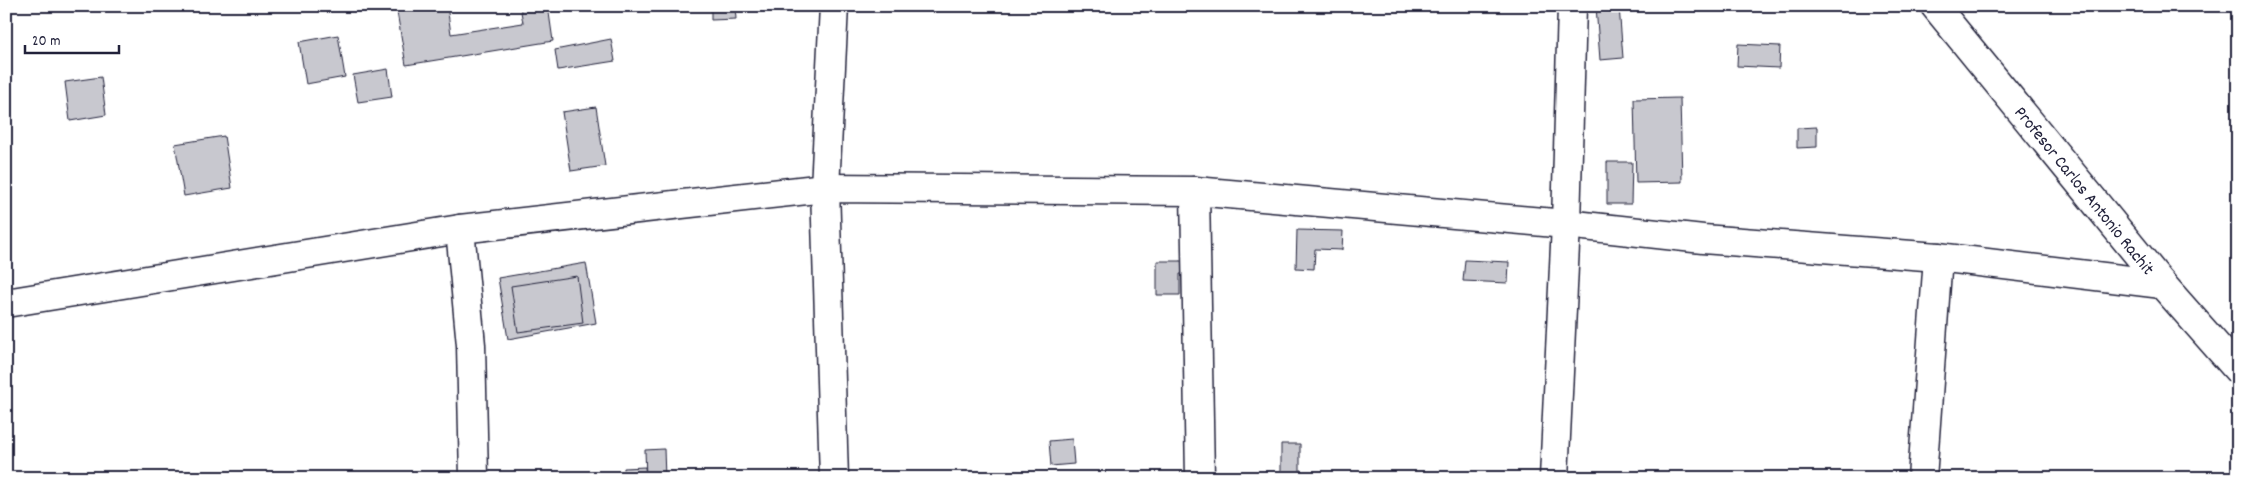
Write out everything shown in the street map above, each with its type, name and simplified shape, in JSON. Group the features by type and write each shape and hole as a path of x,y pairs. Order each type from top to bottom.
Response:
{"street":[{"path":"834,6 825,188 834,478"},
{"path":"1554,478 1566,224 1572,6"},
{"name":"Profesor Carlos Antonio Rachit","path":"1935,6 2162,284 2238,370"},
{"path":"6,303 460,229 825,188 1194,191 1566,224 1703,239 1938,257 2162,284"},
{"path":"1194,191 1200,478"},
{"path":"460,229 471,345 474,478"},
{"path":"1922,478 1938,257"}],"building":[{"path":"396,6 447,6 451,34 523,23 520,6 548,6 553,41 406,65"},
{"path":"711,6 735,6 736,19 711,20"},
{"path":"1596,6 1619,6 1623,58 1600,60"},
{"path":"338,35 345,77 306,84 299,42"},
{"path":"611,39 615,61 558,70 555,50"},
{"path":"1738,44 1780,46 1779,68 1737,66"},
{"path":"388,69 392,97 358,102 353,75"},
{"path":"101,77 106,115 70,121 65,82"},
{"path":"1680,98 1682,182 1636,183 1634,99"},
{"path":"596,107 605,166 571,171 562,112"},
{"path":"1817,127 1817,147 1797,148 1797,128"},
{"path":"224,136 232,188 184,196 175,144"},
{"path":"1607,162 1632,162 1631,204 1607,204"},
{"path":"6,222 11,252 6,253"},
{"path":"1297,230 1343,231 1342,250 1315,249 1314,269 1296,268"},
{"path":"1465,260 1509,262 1508,283 1463,281"},
{"path":"1157,261 1189,261 1189,274 1180,274 1180,295 1157,295"},
{"path":"586,263 596,323 508,339 498,278"},
{"path":"577,276 583,323 518,332 511,286"},
{"path":"1072,439 1074,464 1051,466 1049,441"},
{"path":"1281,444 1300,444 1300,475 1281,476"},
{"path":"664,449 665,478 646,478 645,450"},
{"path":"645,467 646,478 624,478 624,468"}]}
